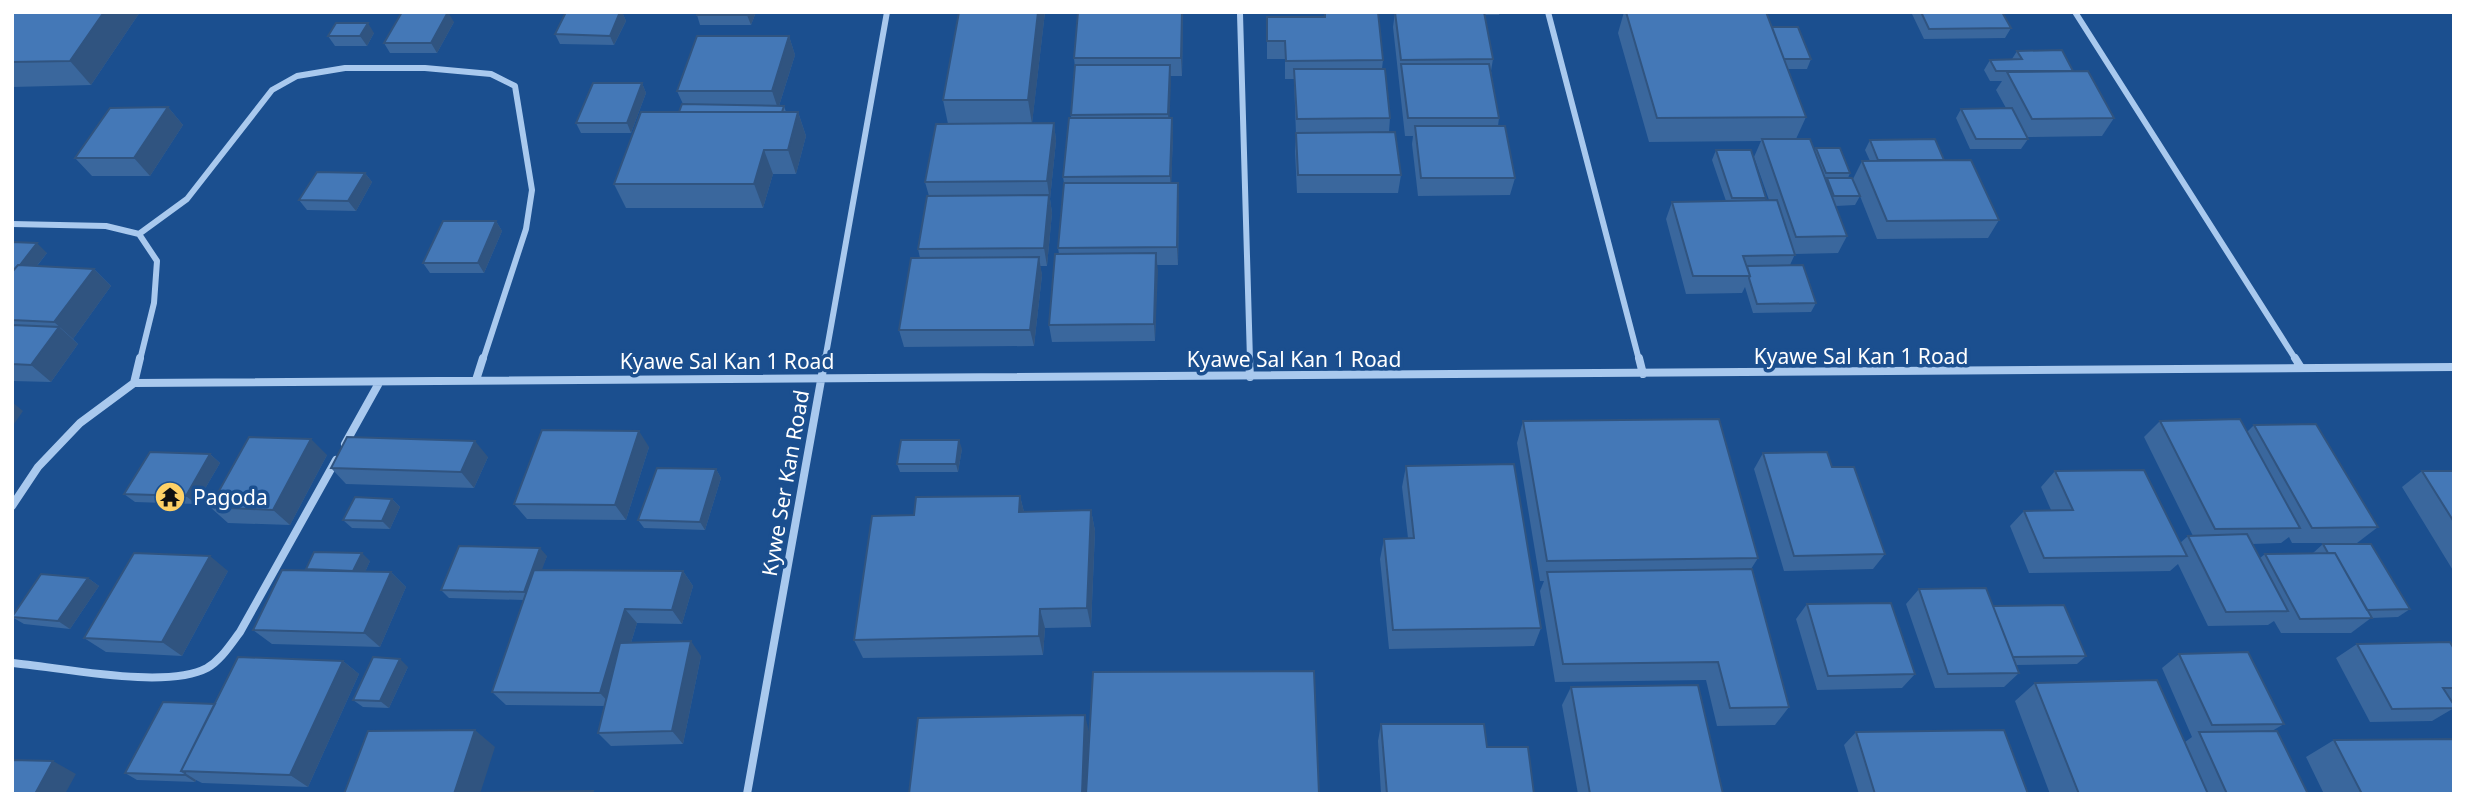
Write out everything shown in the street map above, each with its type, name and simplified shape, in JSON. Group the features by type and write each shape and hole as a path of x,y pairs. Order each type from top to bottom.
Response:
{"street":[{"name":"Kywe Ser Kan Road","path":"747,794 887,12"},
{"path":"1548,12 1643,374"},
{"path":"2075,12 2300,366"},
{"path":"1240,14 1250,377"},
{"path":"139,234 187,200 272,90 288,79 308,72 350,69 494,74 515,86 532,190 526,229 476,380"},
{"path":"12,224 106,226 139,234 158,261 155,303 134,383 80,423 38,467 12,506"},
{"name":"Kyawe Sal Kan 1 Road","path":"134,383 2065,372 2300,366 2454,367"},
{"path":"12,663 173,678 205,670 222,656 240,632 379,383"}],"building":[{"path":"12,12 104,12 70,61 12,62"},
{"path":"402,12 448,12 431,43 384,43"},
{"path":"566,12 620,12 610,36 555,34"},
{"path":"698,12 749,12 747,15 697,15"},
{"path":"959,12 1038,12 1028,100 943,100"},
{"path":"1078,12 1182,12 1181,58 1074,58"},
{"path":"1325,12 1378,12 1383,60 1286,61 1285,41 1267,41 1267,17 1325,17"},
{"path":"1395,12 1484,12 1493,59 1401,60"},
{"path":"1626,12 1766,12 1806,117 1657,118"},
{"path":"1921,12 2002,12 2011,28 1929,29"},
{"path":"336,23 368,23 360,36 328,36"},
{"path":"1772,27 1798,27 1811,59 1784,59"},
{"path":"697,36 789,36 772,91 677,91"},
{"path":"2062,50 2073,71 1996,71 1990,60 2022,59 2017,51"},
{"path":"1401,64 1489,64 1499,118 1408,118"},
{"path":"1075,65 1170,65 1168,114 1071,115"},
{"path":"1294,69 1385,69 1390,118 1297,119"},
{"path":"2088,71 2114,118 2032,119 2007,72"},
{"path":"593,83 642,83 627,123 576,123"},
{"path":"682,104 784,106 782,112 679,112"},
{"path":"168,107 134,158 75,158 110,108"},
{"path":"2012,108 2028,139 1976,139 1961,109"},
{"path":"641,112 798,112 788,150 764,150 754,184 614,184"},
{"path":"1069,118 1172,118 1170,176 1063,177"},
{"path":"1054,123 1047,181 925,182 936,124"},
{"path":"1415,126 1505,126 1515,178 1421,178"},
{"path":"1395,132 1401,175 1298,175 1296,133"},
{"path":"1762,139 1810,139 1847,236 1796,237"},
{"path":"1935,139 1944,160 1878,160 1870,140"},
{"path":"1816,148 1840,148 1850,173 1826,173"},
{"path":"1716,150 1751,150 1766,198 1732,198"},
{"path":"1971,160 1999,220 1887,221 1862,161"},
{"path":"317,172 365,173 348,201 299,200"},
{"path":"1827,178 1852,178 1860,196 1834,196"},
{"path":"1064,183 1178,183 1177,247 1058,248"},
{"path":"1049,195 1044,248 918,249 927,196"},
{"path":"1777,200 1795,255 1743,256 1750,276 1693,276 1672,202"},
{"path":"443,221 496,221 478,263 423,263"},
{"path":"12,242 37,243 12,272"},
{"path":"1156,253 1154,324 1049,325 1055,254"},
{"path":"1039,257 1030,330 899,330 911,258"},
{"path":"18,265 94,269 54,322 12,320 12,272"},
{"path":"1803,265 1816,303 1757,304 1747,266"},
{"path":"12,325 59,327 31,365 12,364"},
{"path":"1719,419 1758,558 1547,561 1523,421"},
{"path":"2240,419 2300,528 2215,529 2160,421"},
{"path":"2316,424 2378,527 2312,528 2254,425"},
{"path":"542,430 639,431 615,505 514,504"},
{"path":"249,437 311,439 273,510 210,507"},
{"path":"347,437 475,441 461,472 331,468"},
{"path":"901,440 959,440 956,464 897,464"},
{"path":"150,452 210,454 186,496 124,494"},
{"path":"1827,452 1832,467 1854,467 1885,554 1794,556 1763,453"},
{"path":"1514,464 1541,628 1393,630 1384,539 1414,538 1406,466"},
{"path":"657,468 716,469 700,522 638,520"},
{"path":"2144,470 2187,556 2044,558 2024,511 2073,510 2055,471"},
{"path":"2422,471 2454,471 2454,522"},
{"path":"1020,496 1019,512 1091,510 1087,608 1040,609 1039,636 854,640 872,516 914,515 916,497"},
{"path":"355,497 392,499 382,521 343,520"},
{"path":"2247,534 2288,611 2226,612 2188,536"},
{"path":"2323,544 2371,544 2410,609 2367,610 2335,553 2328,553"},
{"path":"459,546 540,548 524,592 441,590"},
{"path":"314,552 362,553 353,571 306,569"},
{"path":"134,553 210,556 162,642 84,638"},
{"path":"2335,553 2372,618 2300,619 2265,554"},
{"path":"1752,569 1789,707 1730,708 1718,662 1563,664 1547,572"},
{"path":"282,570 391,572 364,633 253,630"},
{"path":"534,570 683,571 672,610 625,609 600,693 492,692"},
{"path":"41,574 88,578 58,621 12,617"},
{"path":"1986,588 2019,673 1948,674 1919,589"},
{"path":"1891,603 1915,674 1828,676 1807,604"},
{"path":"2064,605 2086,656 2013,657 1993,606"},
{"path":"691,641 672,731 598,733 620,643"},
{"path":"2450,642 2454,649 2454,688 2443,688 2454,708 2392,709 2357,644"},
{"path":"2248,652 2284,724 2212,725 2179,654"},
{"path":"238,657 343,661 290,775 181,771"},
{"path":"373,657 400,659 380,701 353,700"},
{"path":"1314,671 1319,794 1086,794 1093,672"},
{"path":"2157,680 2208,794 2079,794 2035,683"},
{"path":"1698,685 1723,794 1590,794 1571,687"},
{"path":"163,702 215,704 181,771 184,775 125,773"},
{"path":"1085,715 1082,794 909,794 918,718"},
{"path":"1381,724 1484,724 1487,747 1528,747 1534,794 1387,794"},
{"path":"475,730 454,794 344,794 368,731"},
{"path":"2004,730 2028,794 1875,794 1856,732"},
{"path":"2277,731 2308,794 2227,794 2199,732"},
{"path":"2454,739 2454,794 2362,794 2334,740"},
{"path":"12,760 53,761 35,794 12,794"},
{"path":"593,791 592,794 466,794 466,793"}],"place":[{"name":"Pagoda","path":"170,497"}]}
